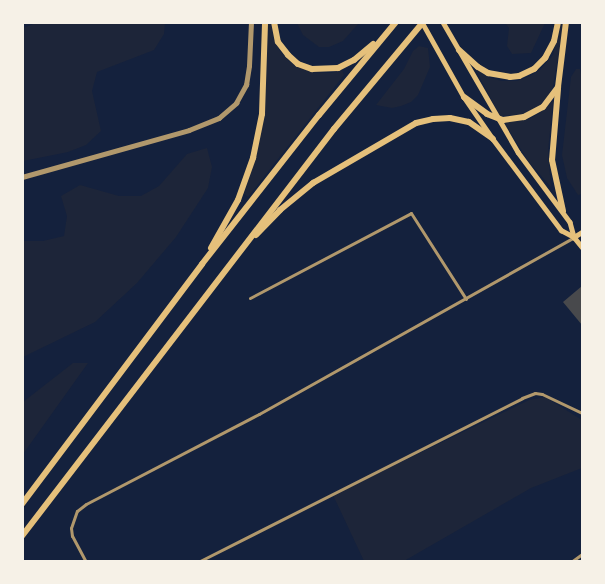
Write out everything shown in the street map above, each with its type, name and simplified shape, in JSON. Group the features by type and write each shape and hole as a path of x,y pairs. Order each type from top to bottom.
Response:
{"highway":[{"path":"202,264 238,200 253,158 262,114 265,22"},
{"path":"274,22 278,42 288,56 305,67 321,70 345,65 387,32"},
{"path":"22,504 202,264 396,22"},
{"path":"22,536 334,129 422,22"},
{"path":"458,50 488,73 510,77 518,76 534,68 545,58 554,41 558,22"},
{"path":"562,212 552,160 566,22"},
{"path":"464,96 498,119 513,119 534,113 547,102 558,87"},
{"path":"224,272 280,210 313,183 407,127 433,119 450,118 469,122 493,139"}],"main road":[{"path":"422,22 464,96 493,139 561,230 574,237 582,247"},
{"path":"443,22 518,152 570,222 574,237"},
{"path":"574,237 582,232"}],"street":[{"path":"22,177 206,124 228,111 236,103 246,85 251,22"},
{"path":"250,298 411,213 466,299"},
{"path":"86,562 72,536 72,521 77,511 86,504 259,414 574,237"},
{"path":"198,562 522,398 535,393 542,394 582,412"},
{"path":"571,562 582,554"}],"shaded area":[{"path":"36,23 165,23 164,34 154,50 97,72 92,91 101,131 86,145 68,152 23,161 23,28"},
{"path":"268,23 271,23 274,40 280,51 290,62 310,72 331,73 342,70 344,75 248,197 244,194 257,154 265,110"},
{"path":"297,23 359,23 343,41 329,47 319,47 303,35"},
{"path":"505,23 545,23 531,53 512,54 507,46 509,28"},
{"path":"560,23 564,23 552,92 536,109 526,114 500,116 474,67 488,77 502,81 517,81 530,76 540,70 553,55"},
{"path":"419,46 428,48 430,67 418,95 411,102 401,106 392,108 376,105 404,69 413,51"},
{"path":"576,69 580,69 582,79 582,194 578,195 567,178 562,155 571,77"},
{"path":"553,101 548,151 551,187 528,161 504,122 529,119 540,113"},
{"path":"207,148 212,167 208,188 176,237 137,283 95,322 23,357 23,241 43,241 64,236 67,216 61,196 80,185 119,196 141,196 159,186 187,154"},
{"path":"73,363 88,363 23,454 23,402"},
{"path":"545,397 582,420 582,468 531,488 404,561 364,561 333,495 529,400"}],"building":[{"path":"582,286 582,325 563,302"}]}
